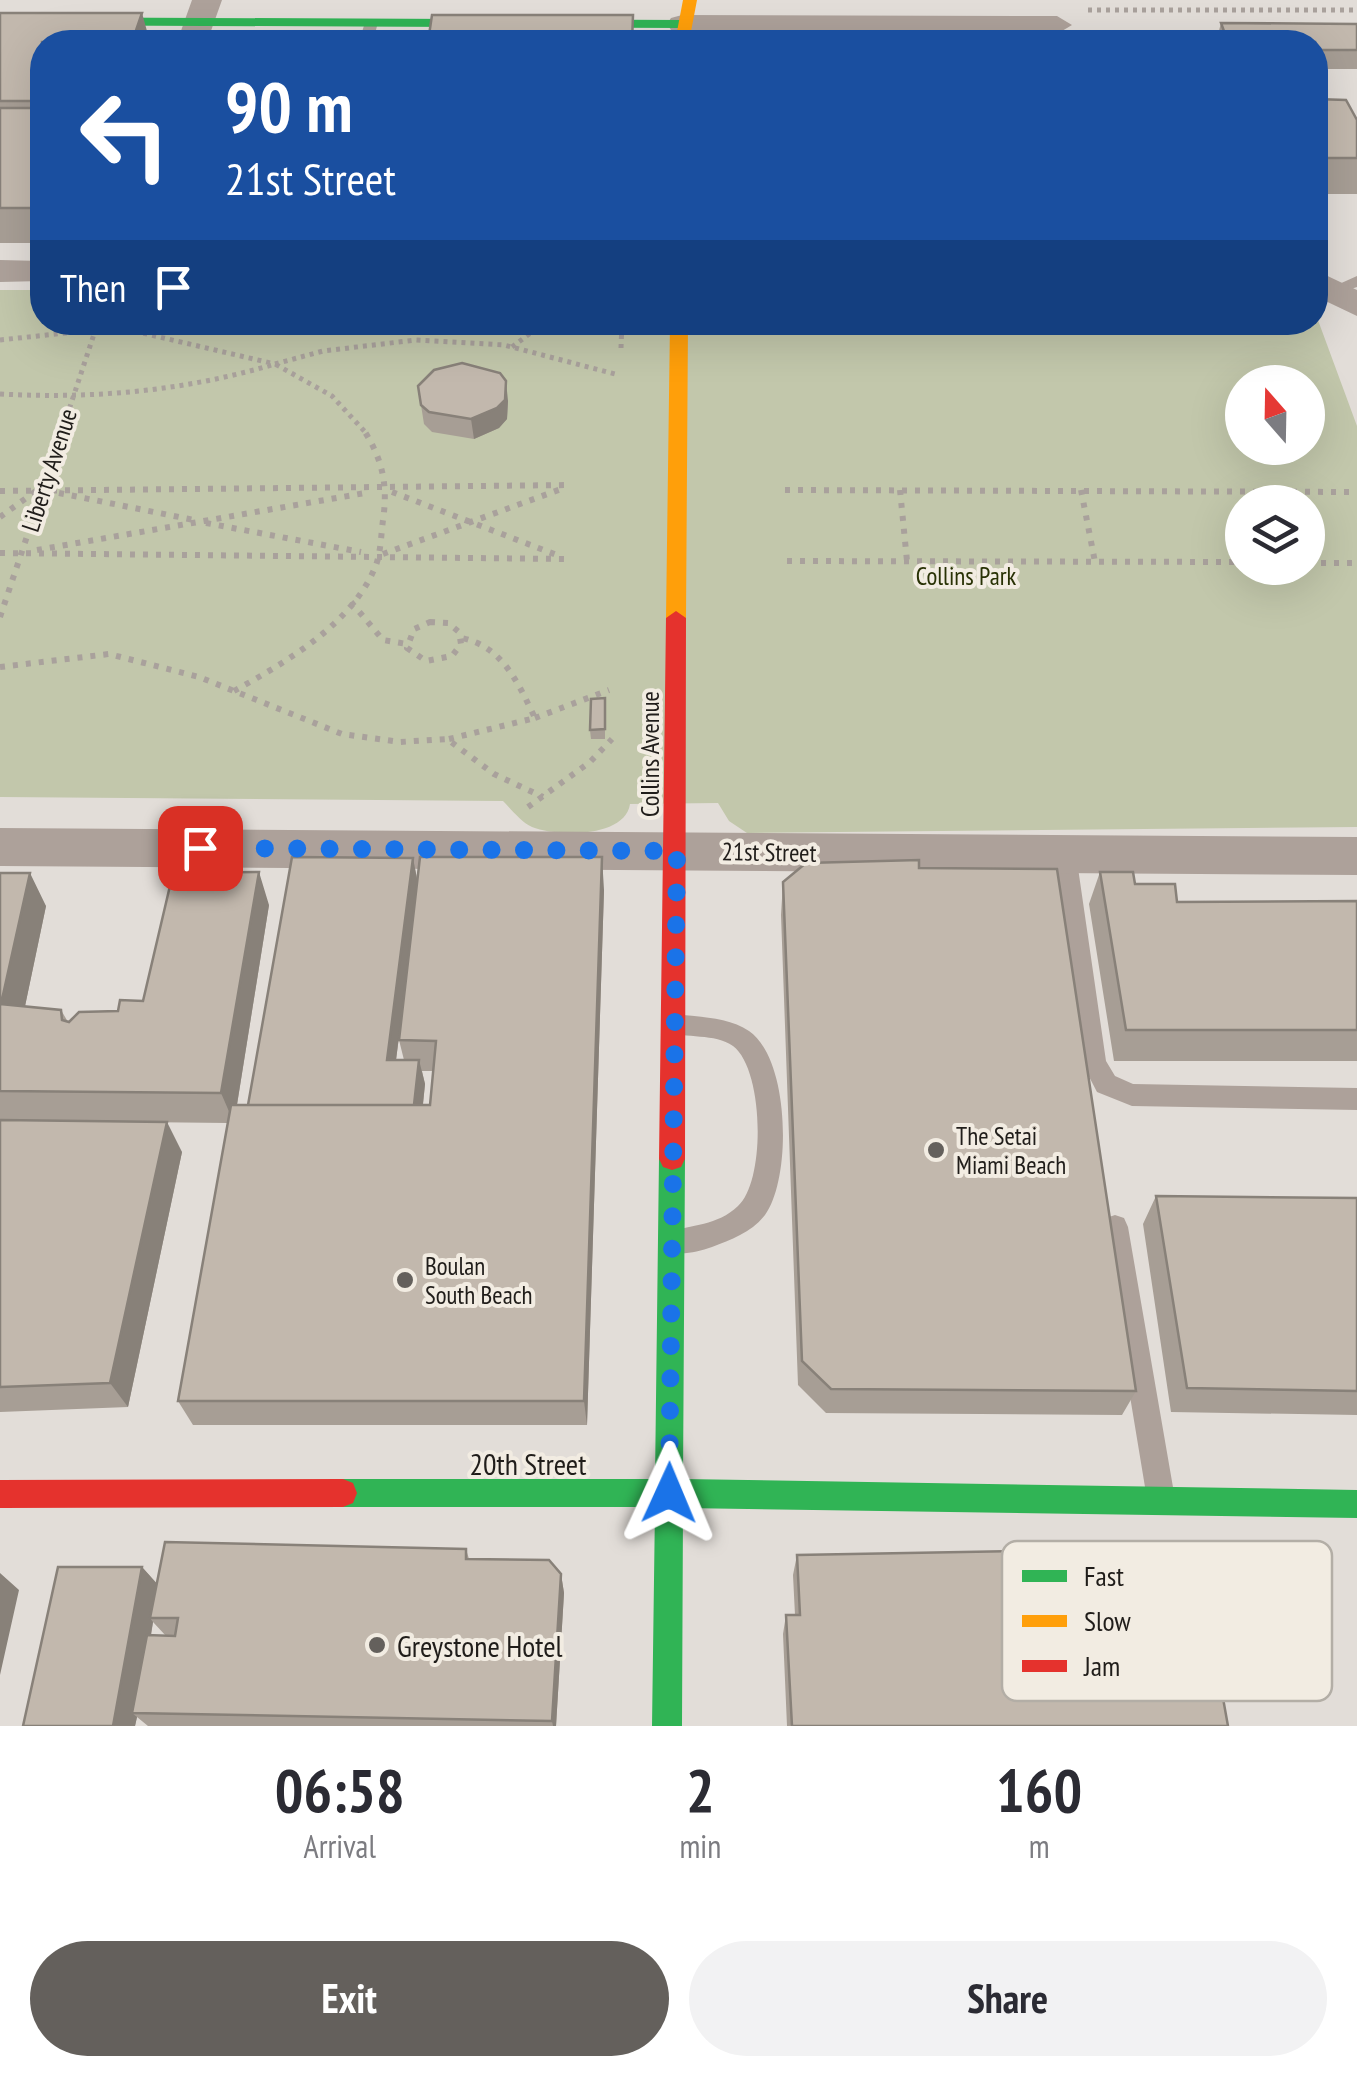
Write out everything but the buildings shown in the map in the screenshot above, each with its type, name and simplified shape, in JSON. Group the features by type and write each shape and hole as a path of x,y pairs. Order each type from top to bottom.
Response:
{"main road":[{"path":"407,30 681,16"},
{"path":"13,27 200,21 337,30"},
{"name":"Collins Avenue","path":"667,1726 679,335"},
{"name":"20th Street","path":"0,1494 669,1493 1357,1504"}],"street":[{"path":"681,16 1056,25"},
{"path":"0,271 30,271"},
{"name":"21st Street","path":"0,847 1357,856"}],"lane":[{"path":"1065,854 1094,1063 1106,1084 1132,1095 1357,1098"},
{"path":"672,1243 720,1233 746,1215 762,1196 768,1163 768,1105 756,1054 744,1040 718,1029 674,1024"},
{"path":"1116,1227 1161,1501"}],"path":[{"path":"0,340 59,335"},
{"name":"Liberty Avenue","path":"0,617 93,335"},
{"path":"129,335 187,340 275,364 346,405 377,452 386,490 374,571 338,619 278,667 234,691"},
{"path":"511,347 527,335"},
{"path":"620,348 621,335"},
{"path":"0,394 72,399 144,396 230,378 322,351 416,340 511,347 615,374"},
{"path":"0,491 40,490 386,490 570,486 378,555 40,490 0,517"},
{"path":"0,553 566,559 386,490 22,553"},
{"path":"785,490 1225,491"},
{"path":"900,490 907,560"},
{"path":"1081,490 1095,562"},
{"path":"1325,492 1357,492"},
{"path":"787,561 1225,562"},
{"path":"1325,563 1357,563"},
{"path":"352,602 383,640 407,644 418,658 435,661 452,656 462,638"},
{"path":"407,644 414,629 430,622 448,623 462,638 473,639 506,660 535,718"},
{"path":"0,667 109,654 234,691 342,734 400,742 448,739 535,718 609,690"},
{"path":"448,739 494,774 543,797"},
{"path":"527,808 590,762 612,739"}],"green space":[{"name":"Collins Park","path":"0,290 30,290 30,335 1323,335 1357,426 1357,827 747,833 729,821 718,803 630,804 616,823 588,832 543,830 520,819 503,801 0,797"}],"traffic: fast":[{"path":"0,21 682,24"},
{"path":"667,1726 672,1159"},
{"path":"343,1493 669,1493 1357,1504"}],"traffic: slow":[{"path":"684,30 690,0"},
{"path":"676,618 679,335"}],"traffic: jam":[{"path":"672,1159 676,618"},
{"path":"0,1494 343,1493"}],"place":[{"name":"The Setai Miami Beach","path":"936,1150"},
{"name":"Boulan South Beach","path":"405,1280"},
{"name":"Greystone Hotel","path":"377,1645"}],"route":[{"path":"200,848 677,851 669,1493"}]}
